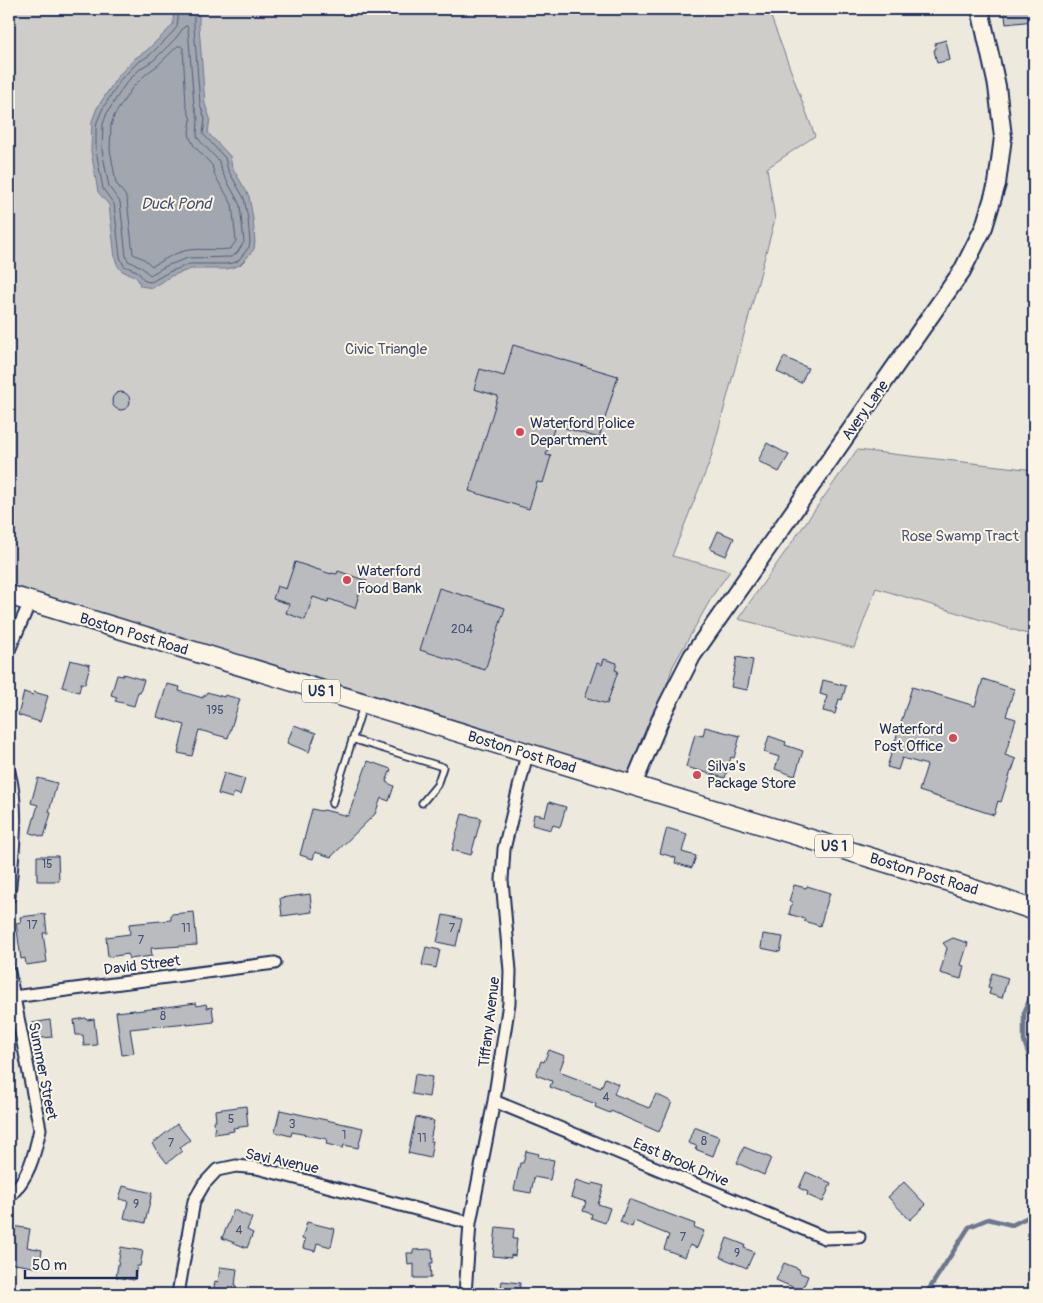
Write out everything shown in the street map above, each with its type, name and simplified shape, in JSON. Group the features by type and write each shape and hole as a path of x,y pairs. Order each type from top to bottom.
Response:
{"main road":[{"name":"Boston Post Road","path":"9,595 957,884 1034,910"}],"street":[{"name":"Avery Lane","path":"633,785 663,713 692,656 962,271 984,227 997,184 1003,137 997,86 980,9"},
{"path":"9,650 30,602"},
{"name":"Tiffany Avenue","path":"465,1294 470,1223 494,1100 509,1003 510,971 502,880 504,848 527,754"},
{"path":"9,772 13,789 15,829 9,897"},
{"name":"David Street","path":"13,997 275,963"},
{"name":"Summer Street","path":"9,972 40,1129 29,1169 9,1197"},
{"name":"East Brook Drive","path":"494,1100 824,1238 859,1236"},
{"name":"Savi Avenue","path":"178,1294 194,1201 204,1184 217,1170 236,1166 257,1168 470,1223"}],"lane":[{"path":"332,804 364,704"},
{"path":"352,739 443,767 438,784 422,803"}],"green space":[{"name":"Civic Triangle","path":"21,9 768,9 815,136 767,168 775,219 710,461 672,556 730,571 713,595 673,666 633,785 9,585 9,14"},
{"name":"Rose Swamp Tract","path":"857,450 1034,470 1034,636 876,588 854,648 738,619"}],"water":[{"name":"Duck Pond","path":"174,9 199,9 205,104 210,118 208,133 230,156 232,167 249,196 255,242 254,249 240,265 227,269 191,269 171,276 153,288 140,286 137,279 133,275 121,270 116,261 109,205 98,192 91,151 92,121 97,108 118,76 173,24"}],"building":[{"path":"1004,9 1034,9 1034,21 1006,24"},
{"path":"946,40 950,60 937,63 934,50 936,49 935,43"},
{"name":"Waterford Police Department","path":"513,345 618,376 599,438 555,425 546,455 551,456 543,483 537,482 529,509 469,491 498,396 474,389 480,369 504,376"},
{"path":"784,357 808,368 801,383 777,372"},
{"path":"121,392 127,395 130,401 127,407 121,410 115,407 112,401 115,395"},
{"path":"767,443 789,455 779,472 758,461"},
{"path":"718,531 734,538 726,556 710,549"},
{"path":"295,562 331,574 337,574 338,571 367,581 363,592 360,591 355,608 329,599 328,602 313,597 305,620 286,613 289,604 273,599 277,586 286,589"},
{"path":"439,588 505,608 485,670 420,650"},
{"path":"737,657 753,660 747,690 731,687"},
{"path":"604,659 617,663 615,670 618,671 607,704 585,697 597,663 602,665"},
{"path":"70,660 90,665 85,684 81,683 79,692 62,687"},
{"path":"123,674 144,680 134,706 115,701 117,697 111,695 117,675 123,676"},
{"name":"Waterford Post Office","path":"983,679 1014,689 1006,716 1016,719 1005,755 1016,759 1001,802 998,801 994,815 919,791 927,765 902,758 898,770 887,767 912,687 975,706"},
{"path":"823,680 846,686 842,700 839,699 835,714 823,711 827,696 820,694"},
{"path":"167,684 180,687 179,691 203,698 207,692 240,699 228,738 199,730 192,756 178,753 185,725 157,717"},
{"path":"24,692 33,695 34,692 48,696 40,722 18,715"},
{"path":"294,725 316,733 309,752 287,743"},
{"path":"705,727 740,736 734,758 731,757 725,778 686,767 695,734 703,736"},
{"path":"769,736 786,742 785,745 803,751 795,776 775,769 779,757 764,752"},
{"path":"368,761 391,769 386,782 394,786 389,801 381,798 375,814 331,857 315,852 313,859 300,855 312,809 348,816"},
{"path":"224,773 245,779 240,795 234,793 232,798 218,794"},
{"path":"38,778 57,783 44,837 30,833 38,805 31,803"},
{"path":"549,802 566,807 560,827 553,825 551,830 532,825 534,814 545,816"},
{"path":"462,814 481,818 471,855 452,850"},
{"path":"667,828 687,834 682,852 696,856 692,868 675,863 676,858 660,853"},
{"path":"37,856 58,856 59,881 37,881"},
{"path":"794,885 806,888 807,886 830,893 820,926 789,914 792,902 789,901"},
{"path":"310,894 312,912 282,916 280,898"},
{"path":"194,912 197,945 151,948 152,956 129,959 128,954 108,957 106,937 130,934 129,924 171,920 171,914"},
{"path":"45,914 47,933 43,933 47,962 26,965 25,958 21,959 16,923 21,922 20,917"},
{"path":"443,915 462,919 456,946 437,942"},
{"path":"763,934 783,937 780,952 761,948"},
{"path":"953,938 968,943 961,965 964,966 961,979 940,973 947,948 943,943"},
{"path":"426,947 440,950 436,968 422,965"},
{"path":"992,973 1008,978 1002,998 989,994 991,988 988,987"},
{"path":"196,1003 197,1006 206,1004 207,1008 212,1007 214,1022 130,1029 134,1053 122,1055 116,1012"},
{"path":"86,1018 87,1020 94,1019 97,1045 84,1046 83,1035 76,1035 74,1020"},
{"path":"50,1020 52,1037 34,1039 32,1023"},
{"path":"549,1050 565,1056 559,1072 601,1088 605,1078 618,1084 614,1094 649,1108 656,1094 672,1102 659,1132 611,1111 610,1113 595,1107 596,1104 550,1087 552,1081 536,1075 541,1061 544,1062"},
{"path":"415,1074 432,1077 429,1097 412,1094"},
{"path":"246,1106 248,1126 233,1128 234,1131 215,1134 215,1110"},
{"path":"280,1110 363,1128 358,1148 344,1145 343,1148 326,1144 327,1139 292,1132 291,1136 275,1132"},
{"path":"416,1117 434,1121 430,1141 433,1141 430,1158 408,1153"},
{"path":"177,1124 190,1140 179,1148 182,1151 167,1163 152,1144"},
{"path":"694,1127 720,1137 713,1156 695,1149 697,1146 688,1143"},
{"path":"744,1147 771,1158 764,1175 737,1163"},
{"path":"526,1151 539,1154 538,1157 554,1160 550,1180 534,1177 531,1193 514,1190 520,1163 523,1163"},
{"path":"806,1172 831,1183 823,1202 807,1195 808,1192 799,1188"},
{"path":"576,1180 592,1185 593,1183 604,1186 598,1204 610,1208 605,1223 591,1218 592,1214 583,1211 586,1202 571,1197"},
{"path":"904,1182 926,1205 910,1220 888,1197"},
{"path":"123,1186 152,1193 145,1223 124,1218 128,1201 119,1199"},
{"path":"629,1199 695,1224 694,1227 704,1231 697,1248 690,1245 685,1257 664,1249 669,1235 634,1221 632,1227 620,1222"},
{"path":"234,1210 252,1218 247,1230 253,1233 247,1248 222,1238"},
{"path":"307,1222 335,1229 331,1247 317,1243 315,1251 303,1248 305,1240 302,1239"},
{"path":"13,1226 30,1229 27,1247 42,1250 39,1268 9,1263"},
{"path":"496,1227 514,1229 513,1239 517,1239 515,1256 511,1255 511,1258 493,1256"},
{"path":"727,1238 745,1245 744,1248 754,1252 747,1268 720,1257"},
{"path":"121,1247 143,1251 140,1266 137,1266 134,1280 116,1277"},
{"path":"432,1249 433,1263 430,1263 431,1278 414,1278 414,1264 408,1265 407,1253 413,1253 413,1250"},
{"path":"784,1263 799,1269 800,1273 808,1276 802,1291 776,1280"},
{"path":"220,1267 237,1269 234,1294 213,1294 215,1281 218,1282"},
{"path":"502,1281 520,1283 519,1294 500,1294"}],"waterway":[{"path":"1034,988 1024,1013 1024,1041 1034,1070"},
{"path":"926,1294 969,1227 988,1219 1012,1225 1034,1214"}],"place":[{"name":"Waterford Police Department","path":"520,432"},
{"name":"Waterford Food Bank","path":"347,580"},
{"name":"Waterford Post Office","path":"953,738"},
{"name":"Silva's Package Store","path":"697,775"}]}
